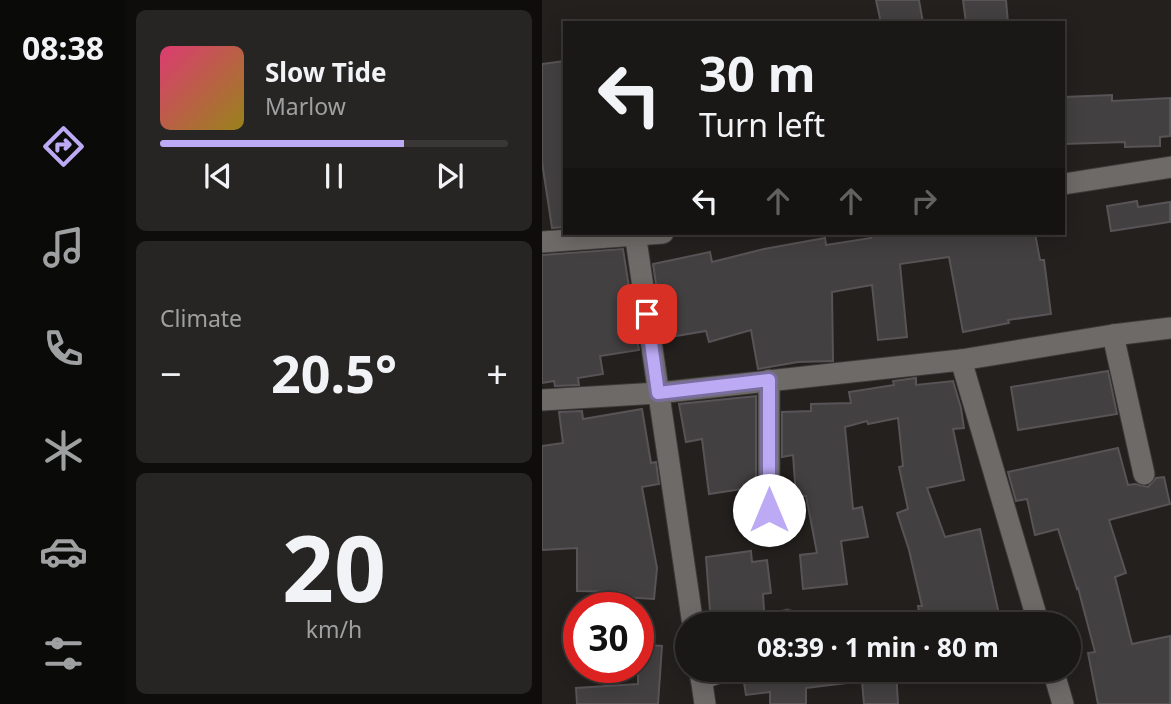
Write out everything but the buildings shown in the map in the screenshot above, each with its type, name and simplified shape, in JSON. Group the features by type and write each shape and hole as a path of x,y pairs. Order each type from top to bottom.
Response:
{"street":[{"path":"1065,184 1170,167"},
{"path":"542,242 623,235"},
{"path":"635,235 691,612"},
{"path":"542,400 658,393 961,360 1170,328"},
{"path":"1113,335 1144,474"},
{"path":"961,360 1036,612"},
{"path":"769,380 769,536"},
{"path":"701,682 705,704"},
{"path":"1057,682 1063,704"}],"route":[{"path":"647,314 658,393 769,380 769,510"}]}
